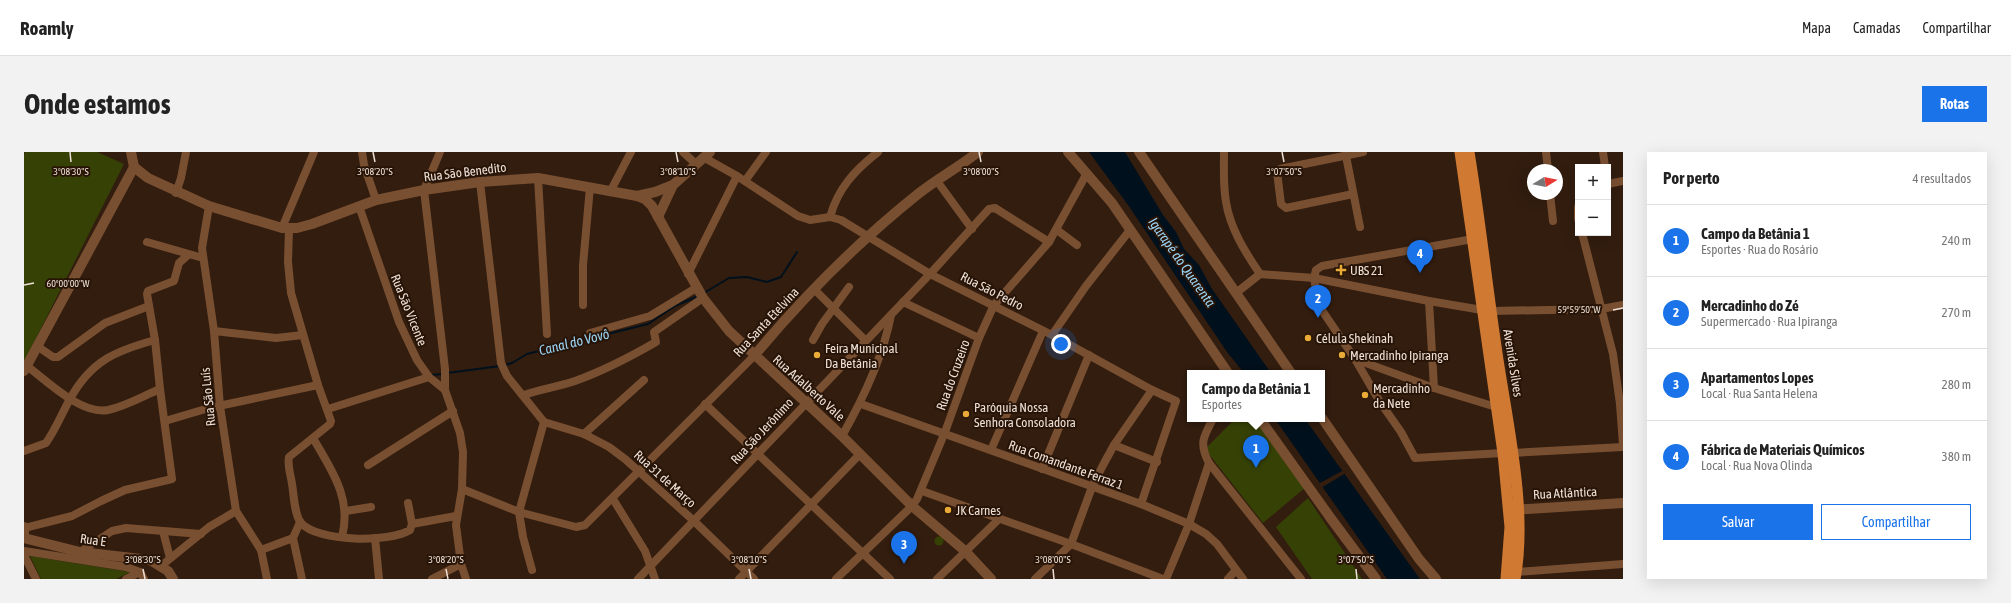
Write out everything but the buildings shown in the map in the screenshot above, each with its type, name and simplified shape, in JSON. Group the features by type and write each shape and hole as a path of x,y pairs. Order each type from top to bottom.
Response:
{"main road":[{"name":"Avenida Silves","path":"1460,152 1473,239 1486,310 1507,453 1513,509 1516,575"},
{"name":"Avenida Silves","path":"1469,152 1496,407 1507,453"},
{"name":"Avenida Silves","path":"1506,579 1513,509"}],"street":[{"path":"131,152 134,166 25,369 90,409 104,410 118,407 160,389"},
{"path":"176,193 181,178 186,152"},
{"path":"314,152 285,229 291,293 318,385 331,417 330,424 292,454 288,460 296,510 300,522 317,533 342,537 375,538 408,532 412,528 408,503"},
{"path":"362,152 364,165 376,200"},
{"path":"440,152 424,190 445,373 445,390 460,433 463,452 462,489 456,516 461,564 466,579"},
{"path":"610,192 631,152"},
{"path":"745,181 766,152"},
{"path":"687,153 703,158 737,176 798,216 810,220 830,217 841,189 851,175 878,152"},
{"name":"Rua Santa Etelvina","path":"519,512 576,527 585,525 613,499 754,356 782,322 868,236 920,193 978,152"},
{"path":"1068,152 1112,203 1226,370"},
{"path":"1139,152 1289,370"},
{"path":"1224,152 1225,200 1229,218 1243,247 1260,274"},
{"path":"1353,194 1290,208 1283,207 1281,204 1277,175 1279,170 1364,152"},
{"path":"1546,152 1547,164"},
{"path":"1603,152 1605,164"},
{"path":"1346,156 1360,227"},
{"name":"Rua São Benedito","path":"134,166 148,178 176,193 208,206 285,229 312,224 376,200 424,190 480,182 538,178 637,196 655,192 673,185 703,158"},
{"name":"Rua do Cruzeiro","path":"836,579 912,506 922,491 979,338 994,305 1049,242 1057,230 1087,173"},
{"path":"688,274 737,176"},
{"path":"538,178 547,334"},
{"path":"937,181 972,229"},
{"path":"480,182 502,365 507,376 524,395 544,422 519,512 523,537 532,570"},
{"path":"1611,184 1623,182"},
{"name":"Rua São Benedito","path":"658,217 673,185"},
{"path":"583,305 583,265 590,187"},
{"name":"Rua Adalberto Vale","path":"637,196 649,202 700,294 729,331 754,356 842,436 912,506 965,551 991,579"},
{"path":"1551,200 1553,221"},
{"name":"Rua São Luís","path":"208,206 202,237 203,258 214,331 220,406 236,510 261,550 267,579"},
{"name":"Rua São Vicente","path":"359,206 398,322 417,360 428,375 445,390"},
{"name":"Rua São Jerônimo","path":"638,579 865,340 930,274 989,209 995,208 1049,242"},
{"name":"Rua São Pedro","path":"830,217 841,220 930,274 994,305 1152,390 1176,401 1157,462 1141,504"},
{"path":"1057,230 1077,245"},
{"path":"1052,335 1086,286 1130,230"},
{"path":"1473,239 1322,266 1316,270 1314,278 1319,306 1355,359 1380,402 1401,432 1415,458 1623,446 1620,404 1613,354 1583,236"},
{"path":"147,242 188,255 203,258"},
{"path":"24,537 24,528 72,516 101,500 125,490 172,480 173,477 160,389 155,340 147,294 148,291 174,281 179,263 188,255"},
{"path":"1236,293 1260,274 1314,278 1429,302 1486,310 1601,309 1623,305"},
{"path":"813,340 833,308 849,287"},
{"path":"814,289 865,340"},
{"path":"524,395 574,382 619,363 656,342 654,332 700,294"},
{"path":"590,334 650,316 700,294"},
{"path":"903,302 979,338"},
{"path":"1429,302 1434,388"},
{"path":"37,346 53,357 58,357 105,323 149,306"},
{"path":"842,436 861,404 887,334 890,315"},
{"path":"214,331 276,338 303,335"},
{"path":"991,450 1043,331"},
{"path":"24,451 46,443 70,398 90,370 113,354 126,348 155,340"},
{"path":"1042,469 1089,355"},
{"path":"1355,359 1434,388 1496,407"},
{"path":"328,409 428,375"},
{"path":"584,434 644,380"},
{"path":"165,421 220,406 318,385"},
{"path":"1035,579 1071,544 1092,487 1114,445 1152,390"},
{"path":"705,404 757,455 890,579"},
{"name":"Rua Comandante Ferraz 1","path":"861,404 945,432 1042,469 1141,504 1189,524 1206,534 1218,544 1242,579"},
{"path":"368,465 453,411"},
{"name":"Rua 31 de Março","path":"544,422 584,434 609,447 640,470 754,579"},
{"path":"1211,422 1202,443 1203,451 1209,463 1301,579"},
{"path":"1262,422 1376,579"},
{"path":"1325,422 1419,559 1436,579"},
{"path":"312,438 333,474 342,496 346,511 342,537"},
{"path":"1114,445 1157,462"},
{"path":"739,579 860,454"},
{"path":"1166,579 1189,524 1209,463"},
{"path":"462,489 519,512"},
{"path":"922,491 1071,544 1163,579"},
{"path":"613,499 632,528 652,565 655,579"},
{"name":"Rua Atlântica","path":"1513,509 1623,503"},
{"path":"346,511 371,507"},
{"path":"173,579 168,571 161,566 201,534 236,510"},
{"path":"412,524 456,516"},
{"path":"937,579 999,519"},
{"path":"300,522 293,538 302,579"},
{"path":"80,552 117,529 126,528 201,534"},
{"path":"163,531 170,558"},
{"name":"Rua E","path":"24,537 80,552 150,560 161,566"},
{"path":"261,550 293,538"},
{"path":"375,538 379,579"},
{"path":"24,553 126,567 142,576"},
{"path":"24,553 36,579"},
{"path":"432,579 461,564"},
{"path":"1516,575 1623,564"},
{"path":"1228,579 1236,570"},
{"path":"1136,579 1143,572"},
{"path":"126,579 142,576"}],"green space":[{"path":"25,152 97,152 124,164 24,362 24,155"},
{"path":"1232,422 1257,422 1306,487 1263,523 1205,449"},
{"path":"1308,498 1362,579 1312,579 1276,527"},
{"path":"937,537 941,537 943,541 941,545 937,545 935,543 935,539"},
{"path":"30,556 130,572 116,579 41,579"}],"water":[{"name":"Igarapé do Quarenta","path":"1089,152 1125,152 1163,215 1176,232 1184,249 1199,265 1212,289 1269,370 1242,370 1227,352 1128,205"},
{"path":"1277,422 1307,422 1420,579 1387,579"}],"pier":[{"path":"1344,470 1346,473 1321,488 1318,484"}],"waterway":[{"name":"Canal do Vovô","path":"704,293 729,278 747,277 767,282 781,277 797,252"},
{"name":"Canal do Vovô","path":"505,365 512,363 527,354 648,324 675,306 698,296"},
{"name":"Canal do Vovô","path":"447,373 500,366"},
{"name":"Canal do Vovô","path":"431,375 443,374"}],"place":[{"name":"UBS 21","path":"1341,270"},
{"name":"Fábrica de Materiais Químicos","path":"1420,273"},
{"name":"Mercadinho do Zé","path":"1318,318"},
{"name":"Célula Shekinah","path":"1308,338"},
{"name":"Feira Municipal Da Betânia","path":"817,355"},
{"name":"Mercadinho Ipiranga","path":"1342,355"},
{"name":"Mercadinho da Nete","path":"1365,395"},
{"name":"Paróquia Nossa Senhora Consoladora","path":"966,414"},
{"name":"Campo da Betânia 1","path":"1256,468"},
{"name":"JK Carnes","path":"948,510"},
{"name":"Apartamentos Lopes","path":"904,564"}]}
